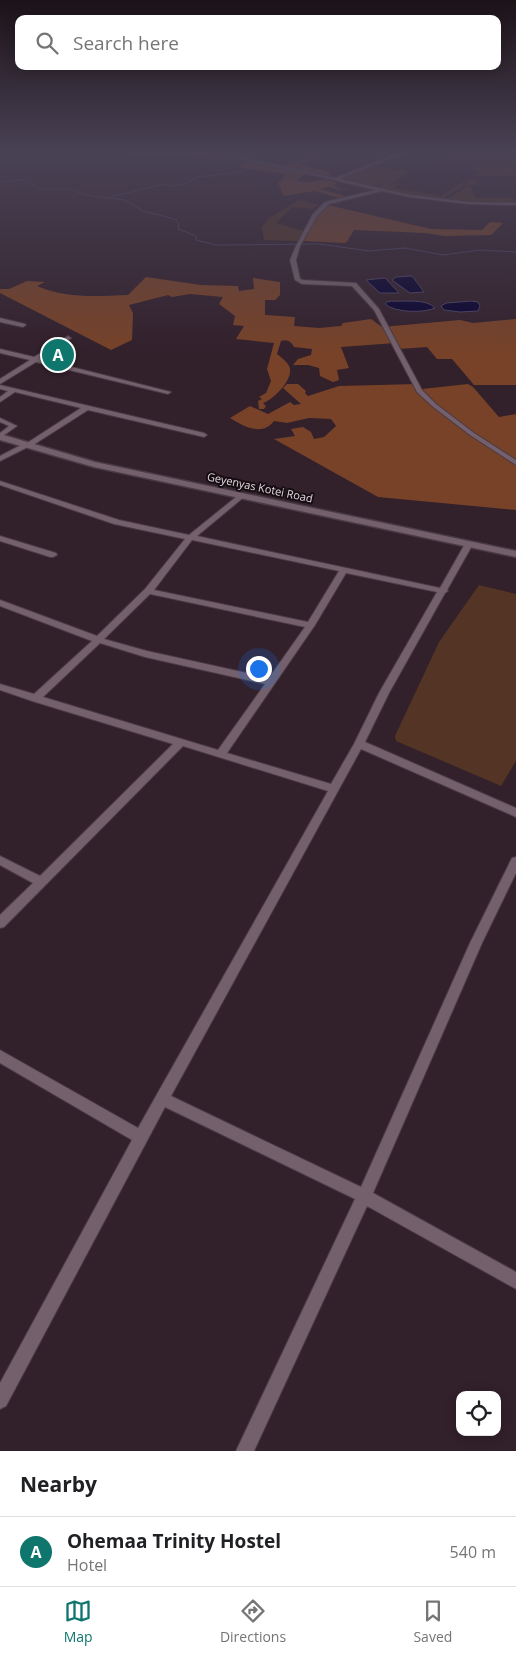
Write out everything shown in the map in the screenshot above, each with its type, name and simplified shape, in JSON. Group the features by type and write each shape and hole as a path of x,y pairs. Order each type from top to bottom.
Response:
{"street":[{"path":"313,219 298,245 293,264 299,281 354,284 376,309 419,391 434,406 516,463"},
{"path":"0,320 23,325"},
{"path":"0,382 68,338"},
{"path":"0,351 168,392"},
{"path":"0,387 204,435"},
{"path":"0,400 14,390"},
{"path":"0,459 27,446 86,408"},
{"path":"0,420 14,426 0,436"},
{"name":"Geyenyas Kotei Road","path":"0,436 27,446 94,464 516,554"},
{"path":"0,483 117,522 444,591"},
{"path":"36,699 148,591 190,538 241,495"},
{"path":"0,538 53,555"},
{"path":"0,1400 5,1377 163,1099 359,744 369,721 469,544"},
{"path":"221,753 311,625 343,571"},
{"path":"148,591 311,625"},
{"path":"0,603 98,640 145,654 271,682"},
{"path":"0,688 221,753 334,789"},
{"path":"0,923 181,742"},
{"path":"359,744 516,813"},
{"path":"0,860 40,881"},
{"path":"245,1451 364,1196 476,943 516,861"},
{"path":"0,1056 141,1137"},
{"path":"163,1099 364,1196 516,1281"}],"shaded area":[{"path":"268,219 280,219 276,223 304,231 299,241 264,240 262,227"},
{"path":"315,219 387,219 431,229 482,230 490,222 503,223 491,235 444,236 425,233 354,230 346,243 304,241"},
{"path":"411,276 424,292 410,293 392,280 396,277"},
{"path":"146,277 201,285 238,286 239,291 254,289 253,278 280,282 280,295 275,300 265,300 265,315 295,317 294,326 319,328 341,326 343,323 371,319 382,327 460,320 473,323 516,319 516,385 474,385 452,359 437,359 427,347 399,349 395,343 341,347 349,368 337,370 339,380 333,382 320,376 319,368 308,365 293,365 298,359 311,355 312,349 294,347 285,340 281,341 277,354 289,367 290,374 285,384 276,394 263,403 266,406 264,409 259,409 258,401 262,399 259,397 266,393 271,381 267,369 274,343 236,339 244,326 233,325 235,316 219,304 223,297 190,294 172,297 168,295 129,305 133,313 132,340 111,350 0,293 0,289 9,289 27,281 45,282 37,286 71,295 128,295"},
{"path":"385,278 399,293 380,293 366,280"},
{"path":"391,301 414,301 426,303 435,308 430,310 402,311 385,304"},
{"path":"478,302 480,306 478,311 460,312 444,310 441,306 446,303"},
{"path":"287,384 298,384 306,391 305,393 308,396 339,386 417,384 422,389 468,384 473,387 499,417 516,414 516,510 378,497 274,439 295,436 291,429 303,427 311,432 314,439 324,437 336,426 331,419 309,418 287,423 274,421 269,426 258,429 246,427 230,418 250,406 268,414 290,402 294,405 301,404 283,388"},
{"path":"479,585 516,594 516,761 501,786 396,741 395,736 439,642"}],"waterway":[{"path":"174,219 179,224 178,229 196,236 196,240 217,245 320,244 369,251 405,248 443,255 480,250 516,252"}],"place":[{"name":"Ohemaa Trinity Hostel","path":"58,355"}]}
